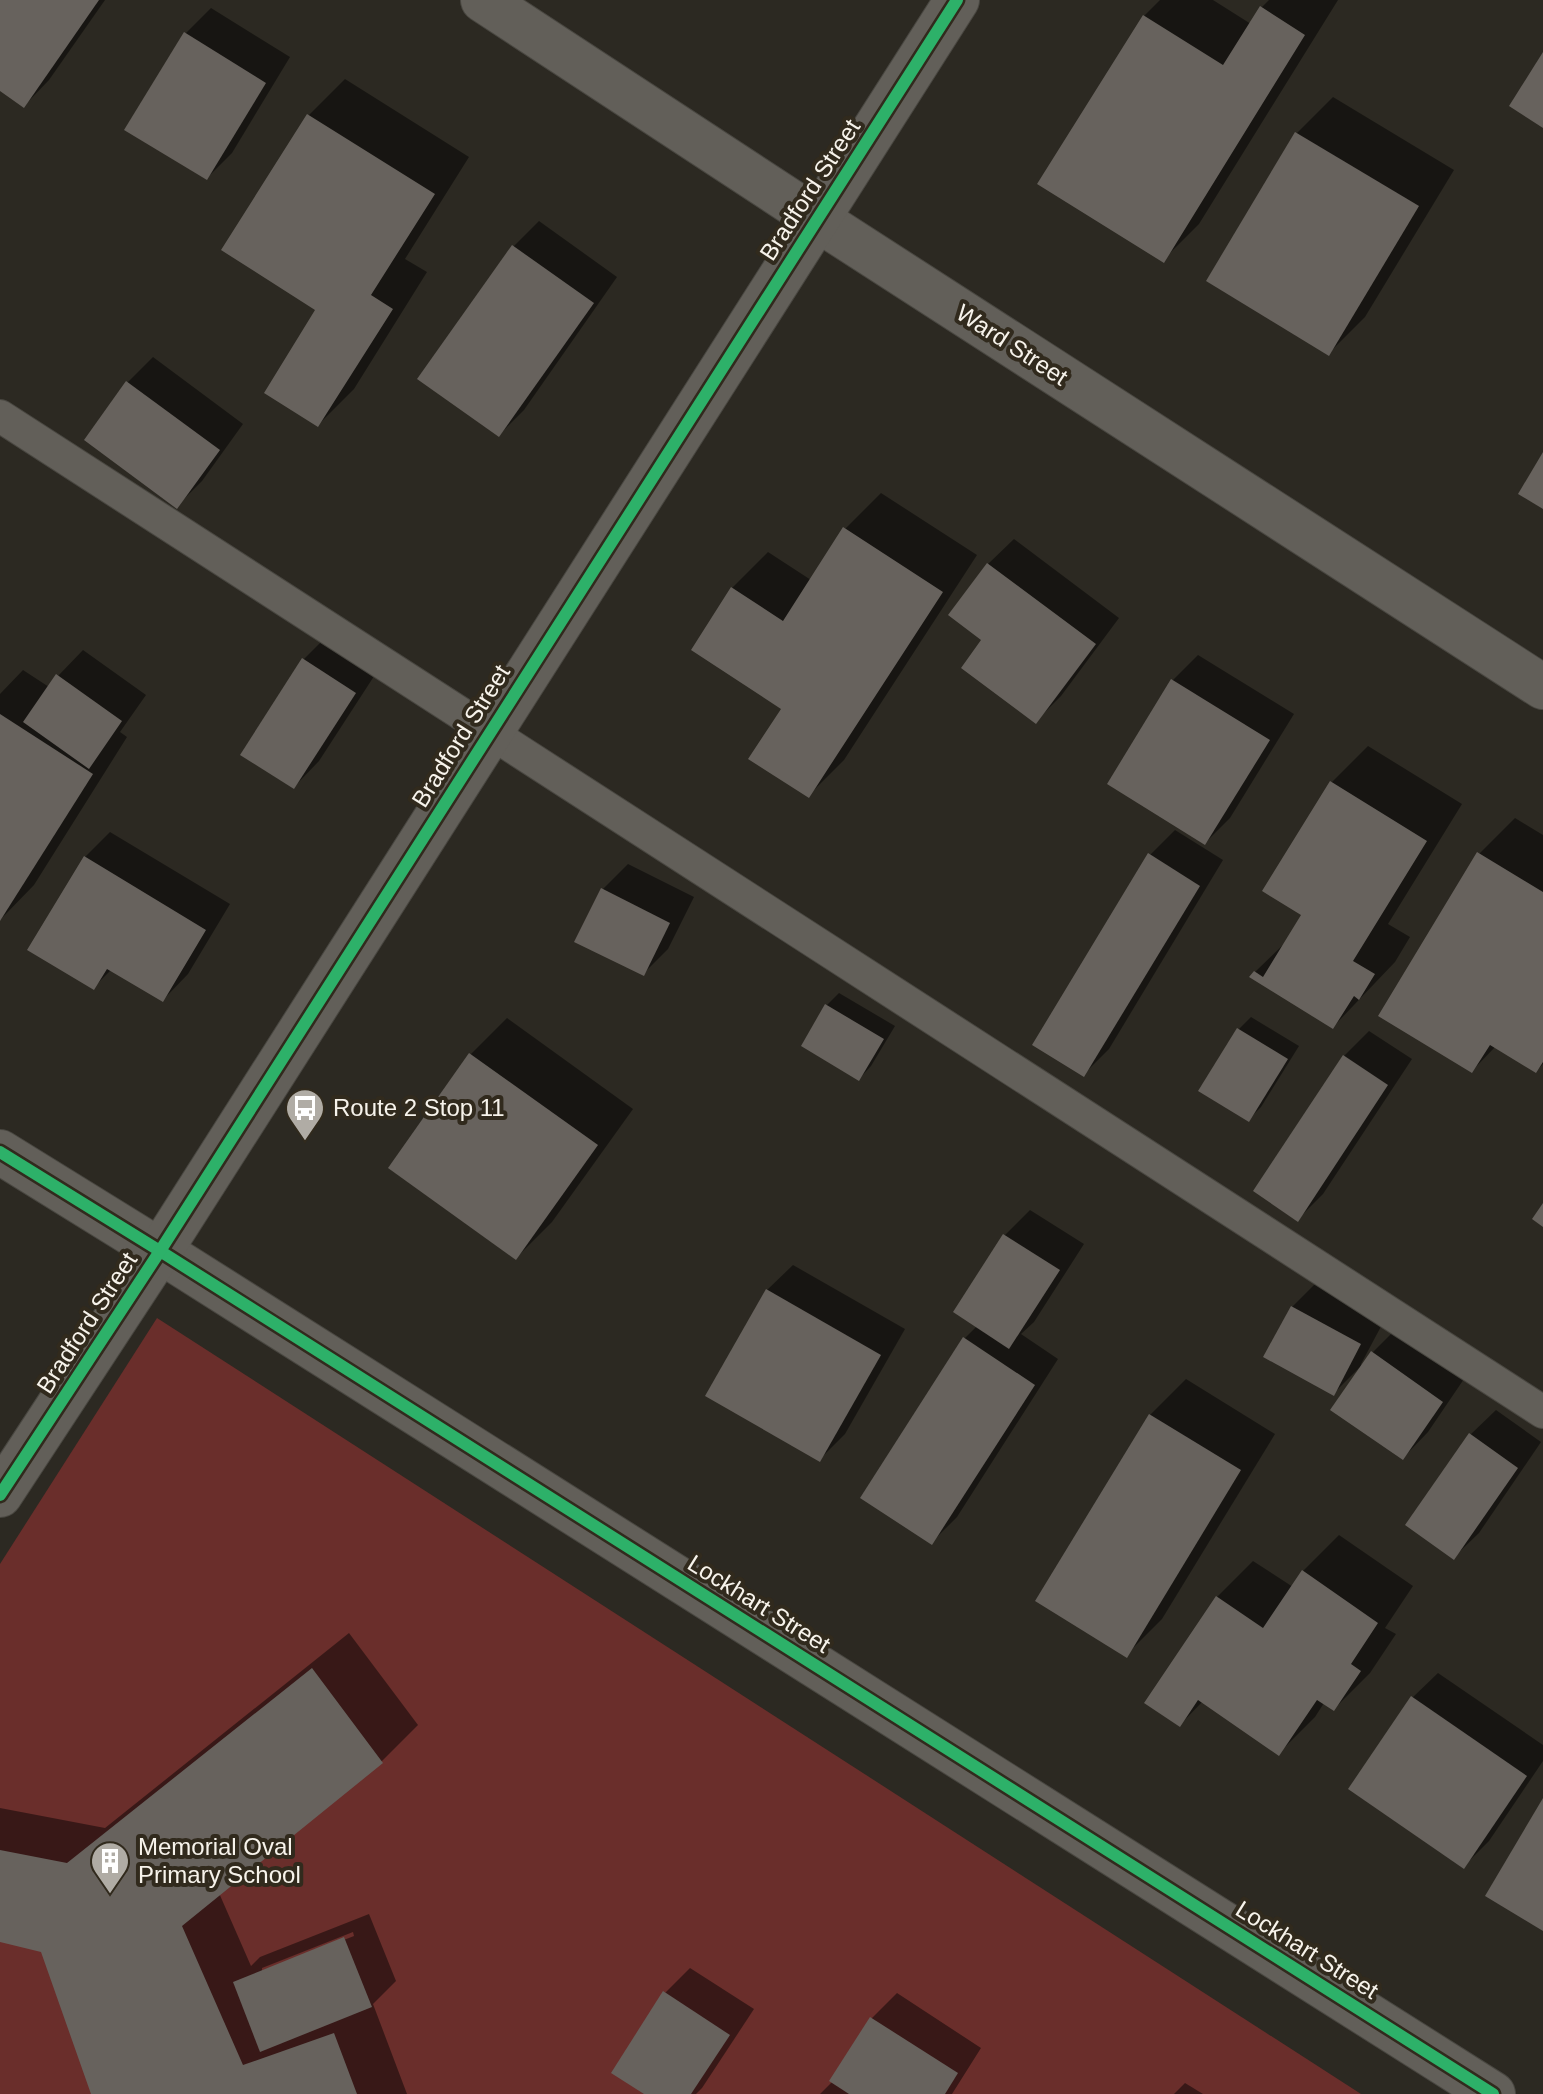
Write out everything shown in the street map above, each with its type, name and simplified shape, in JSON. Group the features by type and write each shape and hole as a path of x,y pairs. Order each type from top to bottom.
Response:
{"street":[{"name":"Ward Street","path":"483,0 1543,687"},
{"name":"Bradford Street","path":"0,1495 160,1251 957,0"},
{"name":"Lockhart Street","path":"0,1152 1493,2094"}],"lane":[{"path":"0,416 1543,1412"}],"shaded area":[{"path":"157,1318 1361,2094 0,2094 0,1564"}],"building":[{"path":"0,0 99,0 24,108 0,91"},
{"path":"1260,6 1305,35 1164,263 1037,184 1143,15 1223,65"},
{"path":"184,32 266,83 207,180 124,130"},
{"path":"1543,52 1543,128 1509,106"},
{"path":"307,114 435,194 371,295 393,309 318,427 264,393 315,310 221,250"},
{"path":"1295,132 1419,206 1329,356 1206,281"},
{"path":"512,245 594,303 499,437 417,379"},
{"path":"126,381 220,450 177,509 84,440"},
{"path":"1543,452 1543,509 1518,494"},
{"path":"843,527 943,592 809,798 748,759 781,709 691,650 731,587 783,621"},
{"path":"987,563 1096,644 1036,724 961,668 981,640 948,615"},
{"path":"302,658 356,693 294,789 240,755"},
{"path":"56,674 122,721 89,769 23,722"},
{"path":"1171,679 1270,740 1205,845 1107,784"},
{"path":"0,714 93,774 0,921"},
{"path":"1330,781 1427,841 1353,961 1375,974 1359,1000 1354,996 1333,1029 1249,977 1254,971 1263,977 1301,915 1262,891"},
{"path":"1477,852 1543,892 1543,1062 1536,1073 1490,1045 1472,1073 1378,1016"},
{"path":"1148,853 1200,886 1084,1077 1032,1045"},
{"path":"84,856 206,930 163,1002 107,969 94,990 27,950"},
{"path":"601,888 670,923 644,976 574,942"},
{"path":"825,1004 884,1039 859,1081 801,1046"},
{"path":"1237,1028 1288,1059 1249,1122 1198,1091"},
{"path":"469,1053 598,1145 516,1260 388,1168"},
{"path":"1343,1055 1388,1085 1298,1222 1253,1191"},
{"path":"1543,1203 1543,1227 1532,1219"},
{"path":"1003,1234 1060,1270 1009,1349 953,1312"},
{"path":"766,1289 881,1355 820,1462 705,1396"},
{"path":"1291,1306 1361,1344 1334,1396 1263,1357"},
{"path":"963,1337 1035,1385 932,1545 860,1498"},
{"path":"1371,1351 1443,1402 1403,1460 1330,1410"},
{"path":"1149,1414 1241,1470 1127,1658 1035,1601"},
{"path":"1469,1433 1518,1468 1454,1560 1405,1525"},
{"path":"1302,1570 1378,1623 1351,1664 1361,1671 1334,1711 1317,1700 1279,1756 1198,1700 1180,1727 1144,1703 1216,1596 1263,1628"},
{"name":"Memorial Oval Primary School","path":"312,1668 383,1763 182,1926 243,2065 334,2033 357,2094 91,2094 41,1952 0,1942 0,1850 67,1863"},
{"path":"1411,1696 1527,1776 1464,1869 1348,1789"},
{"path":"1543,1798 1543,1931 1485,1896"},
{"path":"344,1937 372,2007 260,2052 233,1982"},
{"path":"663,1991 730,2035 691,2094 644,2094 611,2073"},
{"path":"870,2017 958,2073 945,2094 849,2094 829,2081"}],"cycle path":[{"path":"0,1495 160,1251 957,0"},
{"path":"0,1152 1493,2094"}],"place":[{"name":"Route 2 Stop 11","path":"305,1142"},
{"name":"Memorial Oval Primary School","path":"110,1895"}]}
